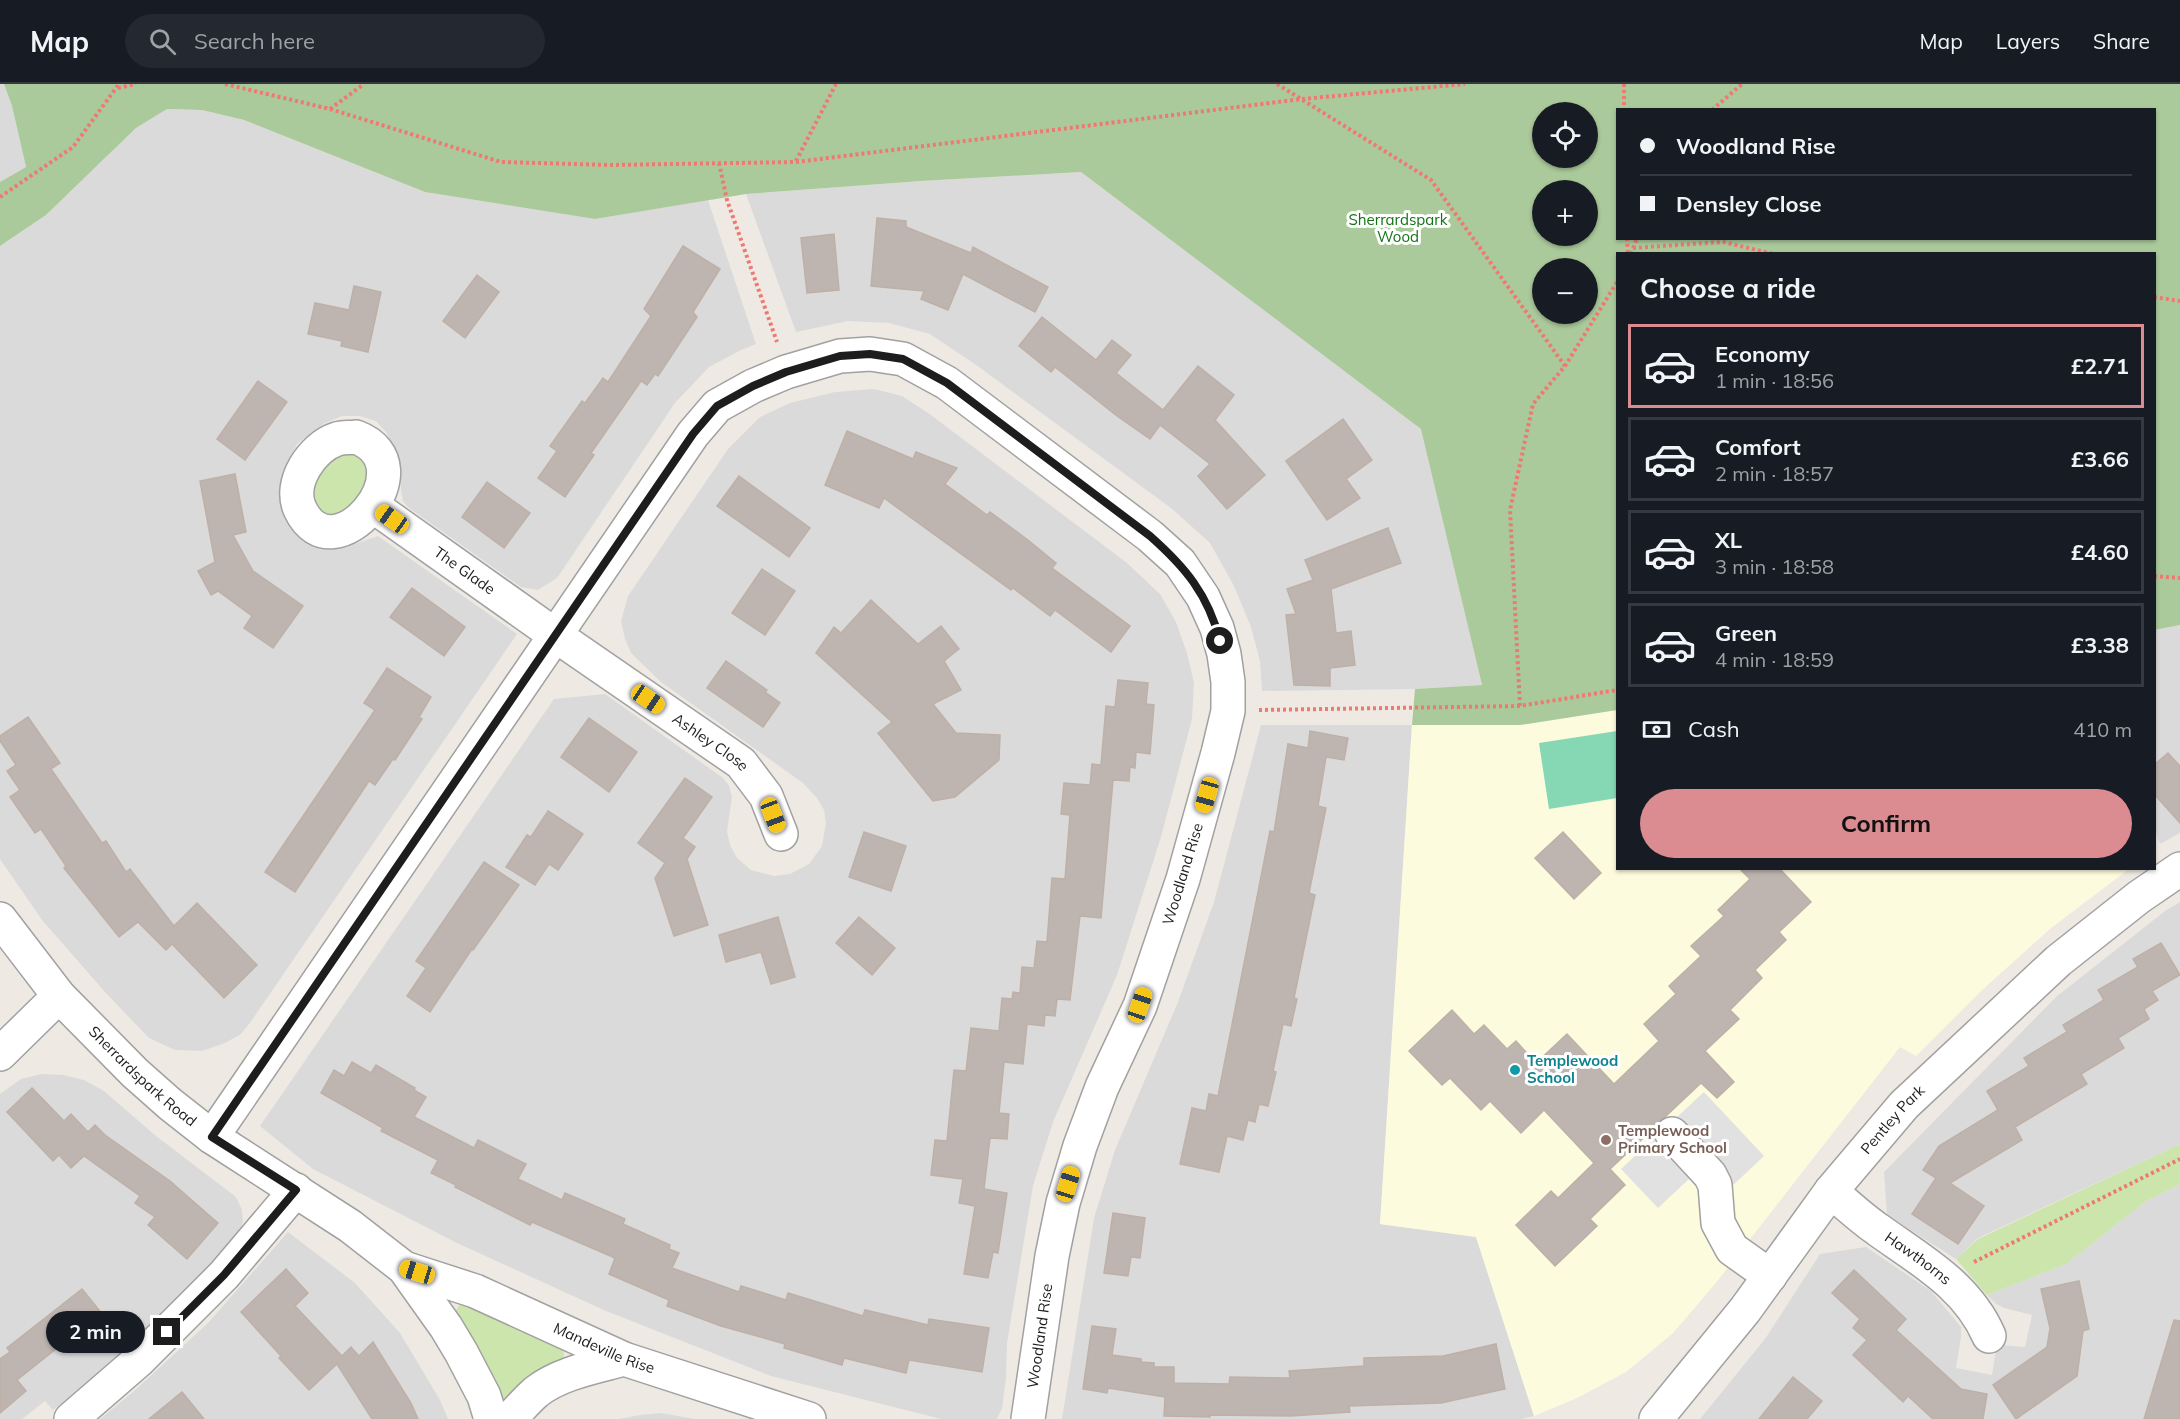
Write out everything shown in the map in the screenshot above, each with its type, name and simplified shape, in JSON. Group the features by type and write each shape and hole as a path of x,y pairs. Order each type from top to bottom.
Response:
{"street":[{"name":"Woodland Rise","path":"212,1137 555,635 699,427 717,406 753,386 786,372 840,356 870,354 903,359 947,383 1150,536 1180,563 1203,597 1217,628 1228,682 1228,711 1183,879 1140,1005 1102,1087 1080,1146 1063,1203 1052,1256 1029,1419"},
{"name":"The Glade","path":"373,506 555,635"},
{"name":"Ashley Close","path":"555,635 741,763 766,796 781,834"},
{"name":"Pentley Park","path":"1656,1419 1745,1310 1831,1191 1904,1105 2058,962 2139,897 2180,869"},
{"name":"Sherrardspark Road","path":"0,919 59,996 135,1073 170,1104 212,1137 350,1226 404,1268 461,1352 484,1395 491,1419"},
{"path":"0,1054 59,996"},
{"path":"1672,1134 1710,1175 1715,1185 1718,1223 1732,1249 1770,1276"},
{"path":"71,1419 138,1361 224,1275 296,1190"},
{"name":"Hawthorns","path":"1831,1191 1875,1228 1945,1276 1982,1318 1989,1336"},
{"name":"Mandeville Rise","path":"404,1268 476,1292 624,1359 809,1419"},
{"path":"510,1419 536,1392 550,1384 569,1375 624,1359"}],"path":[{"path":"0,197 73,147 119,86 136,84"},
{"path":"225,84 330,109 501,162 611,165 796,162 1302,99 1466,84"},
{"path":"330,109 364,84"},
{"path":"796,162 836,84"},
{"path":"1277,84 1431,180 1565,366"},
{"path":"1624,84 1624,108"},
{"path":"1714,108 1742,84"},
{"path":"719,163 727,200 786,372"},
{"path":"1631,252 1636,240"},
{"path":"1633,248 1724,242 1766,252"},
{"path":"1520,706 1510,510 1533,404 1565,366 1616,284"},
{"path":"2156,297 2180,301"},
{"path":"2156,576 2180,578"},
{"path":"1228,711 1520,706 1616,690"},
{"path":"1945,1276 2180,1159"}],"shaded area":[{"path":"0,84 4,84 12,106 26,167 0,182"},
{"path":"167,109 202,110 244,120 425,192 595,219 708,200 756,344 709,367 675,403 557,578 538,590 521,587 409,508 403,501 401,467 397,454 386,432 376,421 360,416 342,416 325,423 297,444 282,475 283,491 287,513 295,531 305,541 325,550 340,549 378,536 517,634 252,1020 241,1034 225,1043 202,1051 175,1050 149,1038 42,920 0,859 0,246 46,215 136,128"},
{"path":"1081,172 1422,429 1482,685 1415,689 1262,691 1260,661 1251,627 1234,586 1210,543 1171,508 979,367 930,334 889,323 848,321 796,332 746,194"},
{"path":"874,389 902,396 931,415 1127,563 1160,594 1176,622 1194,683 1192,719 1161,837 1117,975 1053,1122 1033,1186 1007,1343 1002,1408 997,1419 941,1419 771,1376 606,1311 457,1243 313,1169 260,1126 554,699 605,694 723,778 729,786 732,797 727,831 730,845 737,858 751,870 774,876 790,874 809,864 822,846 826,823 824,810 817,798 803,783 661,682 631,653 621,621 628,596 728,449 760,417 790,403 835,392"},
{"path":"2180,625 2180,833 2160,844 2156,833 2156,630"},
{"name":"Templewood Primary School","path":"1616,710 1616,870 2128,870 2051,928 1981,991 1916,1056 1900,1047 1715,1284 1673,1333 1626,1372 1577,1398 1534,1416 1476,1237 1380,1224 1412,725 1520,725"},
{"path":"1261,725 1412,725 1380,1224 1476,1237 1534,1416 1521,1419 1062,1419 1094,1218 1115,1150 1178,1002 1214,902"},
{"path":"2180,902 2180,1144 1978,1238 1956,1259 1887,1215 1884,1172 2056,997 2165,911"},
{"path":"41,1074 63,1075 84,1080 104,1091 156,1136 236,1197 242,1210 243,1222 237,1239 183,1298 84,1387 53,1410 45,1401 22,1419 0,1419 0,1094 21,1079"},
{"path":"1704,1092 1764,1156 1713,1204 1689,1179 1658,1208 1621,1169"},
{"path":"2180,1184 2180,1419 1700,1419 1765,1339 1820,1254 1866,1247 1931,1291 1961,1327 1956,1368 1992,1375 1996,1349 2002,1345 2025,1347 2032,1315 2004,1308 1987,1295 2066,1264 2145,1202"},
{"path":"288,1232 355,1283 400,1333 440,1400 448,1419 100,1419 208,1323"},
{"path":"661,1413 695,1419 619,1419 640,1415"}],"green space":[{"name":"Sherrardspark Wood","path":"4,84 2180,84 2180,625 2156,630 2156,252 1616,252 1616,710 1520,725 1412,725 1415,689 1482,685 1421,429 1081,172 746,194 595,219 425,192 244,120 202,110 167,109 136,128 46,215 0,246 0,182 26,167 12,106"},
{"path":"345,446 374,460 367,498 324,522 306,481"},
{"path":"1616,731 1616,798 1549,809 1539,743"},
{"path":"2180,1144 2180,1184 2145,1202 2066,1264 1987,1295 1956,1259 1978,1239"},
{"path":"465,1301 560,1343 564,1354 563,1363 510,1399 502,1399 455,1312"}],"building":[{"path":"877,218 906,221 906,227 971,253 973,247 1048,287 1035,312 963,274 948,310 921,299 924,291 871,286"},
{"path":"834,234 839,290 807,293 801,238"},
{"path":"683,246 720,269 693,312 697,317 658,376 655,374 647,385 641,381 591,453 594,455 565,497 538,478 557,451 550,446 582,401 585,403 603,378 608,382 651,316 644,309"},
{"path":"477,275 499,292 465,338 443,321"},
{"path":"354,286 381,292 368,352 341,346 342,341 308,334 315,303 349,310"},
{"path":"1042,317 1096,360 1112,340 1131,355 1116,373 1163,410 1198,366 1234,395 1215,420 1265,475 1227,509 1198,476 1210,464 1160,425 1150,439 1055,367 1051,372 1019,346"},
{"path":"258,381 287,402 245,460 217,439"},
{"path":"1343,419 1372,460 1346,479 1360,498 1327,520 1286,461"},
{"path":"847,431 913,459 916,452 957,468 945,484 987,515 990,512 1028,540 1056,563 1052,568 1130,626 1111,652 1055,610 1050,616 1013,588 1011,590 884,498 879,508 825,485"},
{"path":"235,474 246,532 233,535 253,571 303,606 273,648 244,628 252,616 218,591 211,595 198,571 215,562 200,481"},
{"path":"739,476 810,528 789,557 717,506"},
{"path":"487,482 530,513 504,548 462,517"},
{"path":"1388,528 1401,563 1331,589 1336,633 1351,631 1355,665 1330,668 1330,686 1294,685 1286,615 1296,614 1287,589 1313,580 1305,560"},
{"path":"762,569 795,591 765,635 732,613"},
{"path":"412,588 465,627 444,656 390,617"},
{"path":"871,600 918,644 941,626 959,649 944,661 961,690 933,704 956,733 1000,735 999,760 955,797 933,801 878,733 892,722 816,653 834,627 841,633"},
{"path":"726,661 767,690 765,692 780,703 763,727 707,688"},
{"path":"387,668 431,697 419,717 422,719 375,785 369,781 295,892 265,872 375,710 364,703"},
{"path":"1118,680 1148,683 1146,704 1154,705 1150,754 1136,752 1135,768 1130,767 1129,781 1113,780 1101,918 1080,916 1070,1000 1057,999 1055,1016 1045,1015 1044,1026 1027,1024 1023,1064 1004,1062 999,1113 1009,1114 1007,1139 990,1138 984,1189 1007,1193 998,1253 993,1252 988,1278 964,1274 975,1206 959,1203 963,1179 931,1175 935,1140 947,1141 954,1070 966,1071 971,1028 999,1031 1002,998 1012,999 1013,992 1020,993 1022,967 1034,968 1037,941 1047,942 1052,878 1065,879 1070,815 1061,814 1064,783 1090,785 1092,764 1101,765 1106,706 1115,707"},
{"path":"28,717 60,763 51,769 102,843 106,841 126,872 130,869 174,926 197,903 257,965 224,998 172,944 166,950 138,922 119,937 64,868 66,866 41,829 35,833 10,797 20,790 7,771 16,765 0,741 0,736"},
{"path":"589,718 637,752 609,792 561,757"},
{"path":"1310,731 1348,738 1344,760 1326,757 1318,806 1326,808 1309,893 1315,895 1294,998 1297,999 1291,1026 1283,1024 1268,1106 1259,1104 1255,1122 1248,1120 1243,1140 1227,1136 1219,1172 1180,1164 1192,1108 1206,1111 1209,1094 1218,1096 1270,831 1274,832 1288,744 1308,748"},
{"path":"2168,753 2180,766 2180,823 2156,796 2156,763"},
{"path":"685,778 712,797 683,838 695,847 687,859 708,925 674,936 655,878 665,863 638,843"},
{"path":"548,811 583,834 558,870 549,864 535,885 506,867 527,835 531,837"},
{"path":"864,832 906,846 891,891 849,877"},
{"path":"1563,832 1601,873 1574,899 1535,858"},
{"path":"484,862 519,885 430,1012 407,996 426,968 416,961"},
{"name":"Templewood School","path":"1741,870 1781,870 1811,902 1779,932 1786,940 1755,970 1762,978 1730,1010 1739,1019 1705,1051 1734,1082 1717,1098 1701,1083 1610,1169 1625,1185 1590,1219 1597,1226 1555,1266 1516,1225 1551,1191 1558,1198 1594,1163 1544,1110 1521,1133 1490,1101 1481,1110 1450,1078 1442,1085 1409,1051 1452,1010 1474,1034 1484,1025 1507,1049 1516,1041 1536,1063 1567,1034 1614,1084 1659,1041 1644,1024 1676,994 1669,986 1701,956 1691,946 1724,916 1718,910 1750,879"},
{"path":"778,917 795,977 771,984 761,952 726,962 719,935"},
{"path":"859,917 895,948 872,975 836,943"},
{"path":"2161,943 2180,975 2152,991 2158,1000 2144,1009 2149,1019 2118,1038 2124,1048 2081,1074 2087,1084 2015,1127 2022,1140 1950,1183 1984,1206 1958,1244 1912,1214 1936,1178 1923,1170 1939,1146 1998,1110 1987,1091 2029,1066 2024,1058 2067,1032 2063,1025 2104,1000 2098,990 2138,967 2133,959"},
{"path":"352,1062 371,1073 376,1065 426,1097 414,1117 474,1148 478,1140 526,1164 518,1179 562,1200 565,1193 625,1219 623,1224 670,1245 669,1249 679,1253 672,1268 739,1292 741,1286 786,1300 788,1293 863,1316 865,1310 928,1325 929,1319 989,1328 982,1372 909,1360 906,1373 844,1358 842,1365 784,1348 785,1344 721,1326 667,1306 669,1300 609,1274 615,1258 532,1222 530,1225 455,1187 456,1185 431,1173 438,1160 381,1131 383,1128 321,1093 334,1070 344,1076"},
{"path":"32,1088 64,1121 71,1114 88,1132 95,1125 105,1135 170,1181 218,1223 187,1259 148,1225 155,1217 135,1203 140,1196 84,1156 71,1168 59,1155 53,1161 7,1112"},
{"path":"1113,1213 1145,1218 1140,1258 1131,1257 1128,1276 1104,1273"},
{"path":"286,1269 308,1293 295,1306 342,1356 351,1347 359,1356 373,1342 411,1403 418,1419 372,1419 337,1364 309,1390 279,1358 281,1356 241,1312"},
{"path":"1854,1270 1906,1319 1896,1330 1961,1389 1987,1394 1983,1419 1933,1419 1908,1396 1903,1402 1853,1355 1867,1340 1853,1328 1860,1319 1832,1293"},
{"path":"2079,1281 2089,1329 2083,1331 2077,1376 2016,1419 1993,1385 2047,1347 2050,1328 2041,1289"},
{"path":"82,1289 107,1320 72,1348 66,1341 17,1380 26,1391 0,1413 0,1359 10,1352 7,1348"},
{"path":"2174,1320 2180,1321 2180,1419 2144,1419"},
{"path":"1092,1326 1116,1329 1112,1355 1141,1359 1141,1362 1154,1363 1154,1367 1174,1367 1174,1383 1229,1384 1230,1377 1290,1378 1289,1371 1364,1366 1364,1358 1443,1356 1496,1344 1505,1389 1441,1403 1349,1406 1350,1412 1291,1416 1164,1416 1165,1397 1108,1388 1107,1393 1083,1389"},
{"path":"1793,1377 1822,1401 1807,1419 1759,1419"},
{"path":"182,1392 204,1419 149,1419"}],"place":[{"name":"Templewood School","path":"1515,1070"},
{"name":"Templewood Primary School","path":"1606,1140"}],"route":[{"path":"167,1332 224,1275 296,1190 212,1137 693,434 717,406 753,386 786,372 840,356 870,354 903,359 947,383 1150,536 1180,563 1203,597 1217,628 1220,641"}]}
